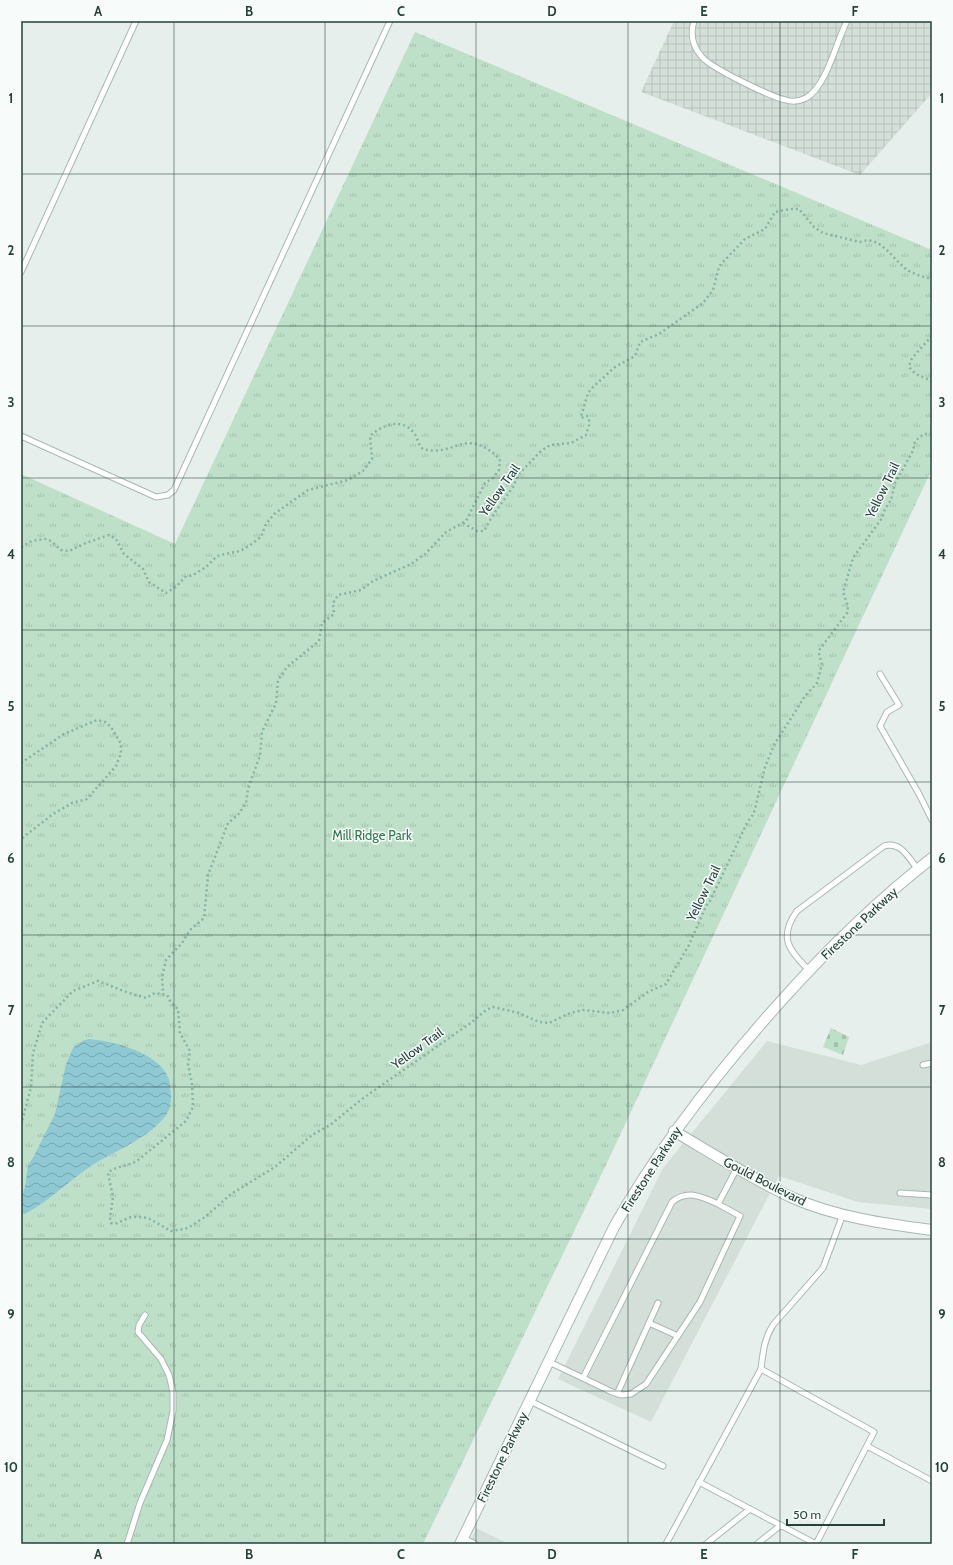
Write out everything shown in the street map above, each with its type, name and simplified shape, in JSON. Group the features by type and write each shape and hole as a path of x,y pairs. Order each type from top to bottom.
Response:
{"street":[{"name":"Firestone Parkway","path":"461,1541 614,1227 639,1184 674,1131 753,1032 809,970 863,917 932,858"},
{"name":"Gould Boulevard","path":"674,1131 737,1168 794,1198 843,1214 932,1230"}],"lane":[{"path":"21,272 136,21"},
{"path":"21,436 156,497 168,495 174,490 390,21"},
{"path":"694,21 692,32 693,41 697,50 708,63 780,98 792,101 806,98 818,86 847,21"},
{"path":"880,674 900,705 887,712 880,726 919,794 932,820"},
{"path":"809,970 791,951 788,944 789,924 797,911 884,846 894,844 899,846 918,870"},
{"path":"923,1065 932,1063"},
{"path":"718,1204 737,1168"},
{"path":"900,1193 932,1196"},
{"path":"549,1362 583,1378 617,1394 631,1394 646,1384 700,1302 740,1216 701,1196 693,1195 678,1197 672,1202 583,1378"},
{"path":"666,1544 698,1482 761,1369 764,1343 767,1334 773,1325 824,1268 843,1214"},
{"path":"617,1394 658,1303"},
{"path":"127,1544 140,1504 167,1440 173,1410 173,1392 169,1375 161,1359 138,1332 139,1325 145,1315"},
{"path":"649,1323 678,1336"},
{"path":"698,1482 816,1544 874,1432 761,1369"},
{"path":"530,1401 663,1466"},
{"path":"867,1446 932,1481"},
{"path":"706,1544 750,1509"},
{"path":"757,1544 781,1525"},
{"path":"461,1541 475,1544"}],"path":[{"name":"Yellow Trail","path":"21,547 32,541 45,539 51,541 61,550 69,551 84,543 109,535 116,539 124,554 143,569 151,584 166,593 169,592 185,577 193,575 206,567 216,557 240,551 261,537 266,524 274,514 308,490 343,483 363,471 372,459 370,436 387,424 400,424 414,433 423,449 436,450 469,442 488,449 500,459 499,470 493,478 486,483 463,523 477,531 484,531 493,515 513,488 518,475 540,452 550,445 571,443 586,435 589,425 589,418 587,416 581,418 581,416 588,394 615,367 635,356 640,342 659,334 703,303 713,290 719,267 722,263 745,239 764,229 775,212 790,209 799,210 814,227 824,233 860,242 865,240 876,243 906,269 915,274 932,279"},
{"path":"932,336 912,358 909,366 912,371 919,376 932,380"},
{"name":"Yellow Trail","path":"163,993 170,998 171,1003 178,1008 180,1033 190,1051 188,1064 192,1084 192,1107 186,1121 162,1141 131,1165 112,1170 108,1177 113,1188 110,1218 111,1223 115,1224 131,1217 140,1217 148,1218 171,1230 185,1229 205,1217 220,1202 274,1167 312,1135 330,1124 472,1022 486,1010 493,1007 499,1007 519,1013 534,1020 549,1023 570,1013 583,1010 618,1012 648,992 666,984 689,945 706,906 710,901 747,823 754,814 765,767 774,745 805,696 817,683 822,664 819,655 820,649 847,613 848,606 843,592 853,558 882,518 885,509 891,500 895,483 913,451 915,441 924,434 932,433"},
{"path":"21,1125 31,1087 33,1053 42,1023 73,990 98,981 146,998 155,993 163,993 162,977 166,960 182,943 190,930 204,918 208,875 228,823 238,815 246,803 248,789 260,755 262,732 274,710 278,680 282,673 319,641 322,632 322,623 334,614 333,603 338,595 361,590 374,581 411,564 425,554 446,532 463,523"},
{"path":"21,763 64,734 97,720 104,722 111,727 121,744 121,753 116,766 87,799 72,803 54,814 21,839"}],"shaded area":[{"path":"674,21 932,21 932,93 860,175 641,92"},
{"path":"767,1041 861,1065 932,1042 932,1209 858,1202 779,1176 651,1422 558,1379 663,1168"},
{"path":"476,1528 509,1544 469,1544"}],"green space":[{"name":"Mill Ridge Park","path":"415,32 932,250 932,469 606,1165 423,1544 22,1544 21,474 175,544"},
{"path":"831,1028 849,1037 843,1055 823,1047"}],"water":[{"path":"89,1039 110,1042 133,1049 154,1061 162,1068 169,1080 171,1098 169,1110 162,1121 144,1136 100,1160 34,1209 25,1214 21,1213 21,1199 25,1187 28,1165 55,1114 66,1064 73,1048 82,1041"}]}
